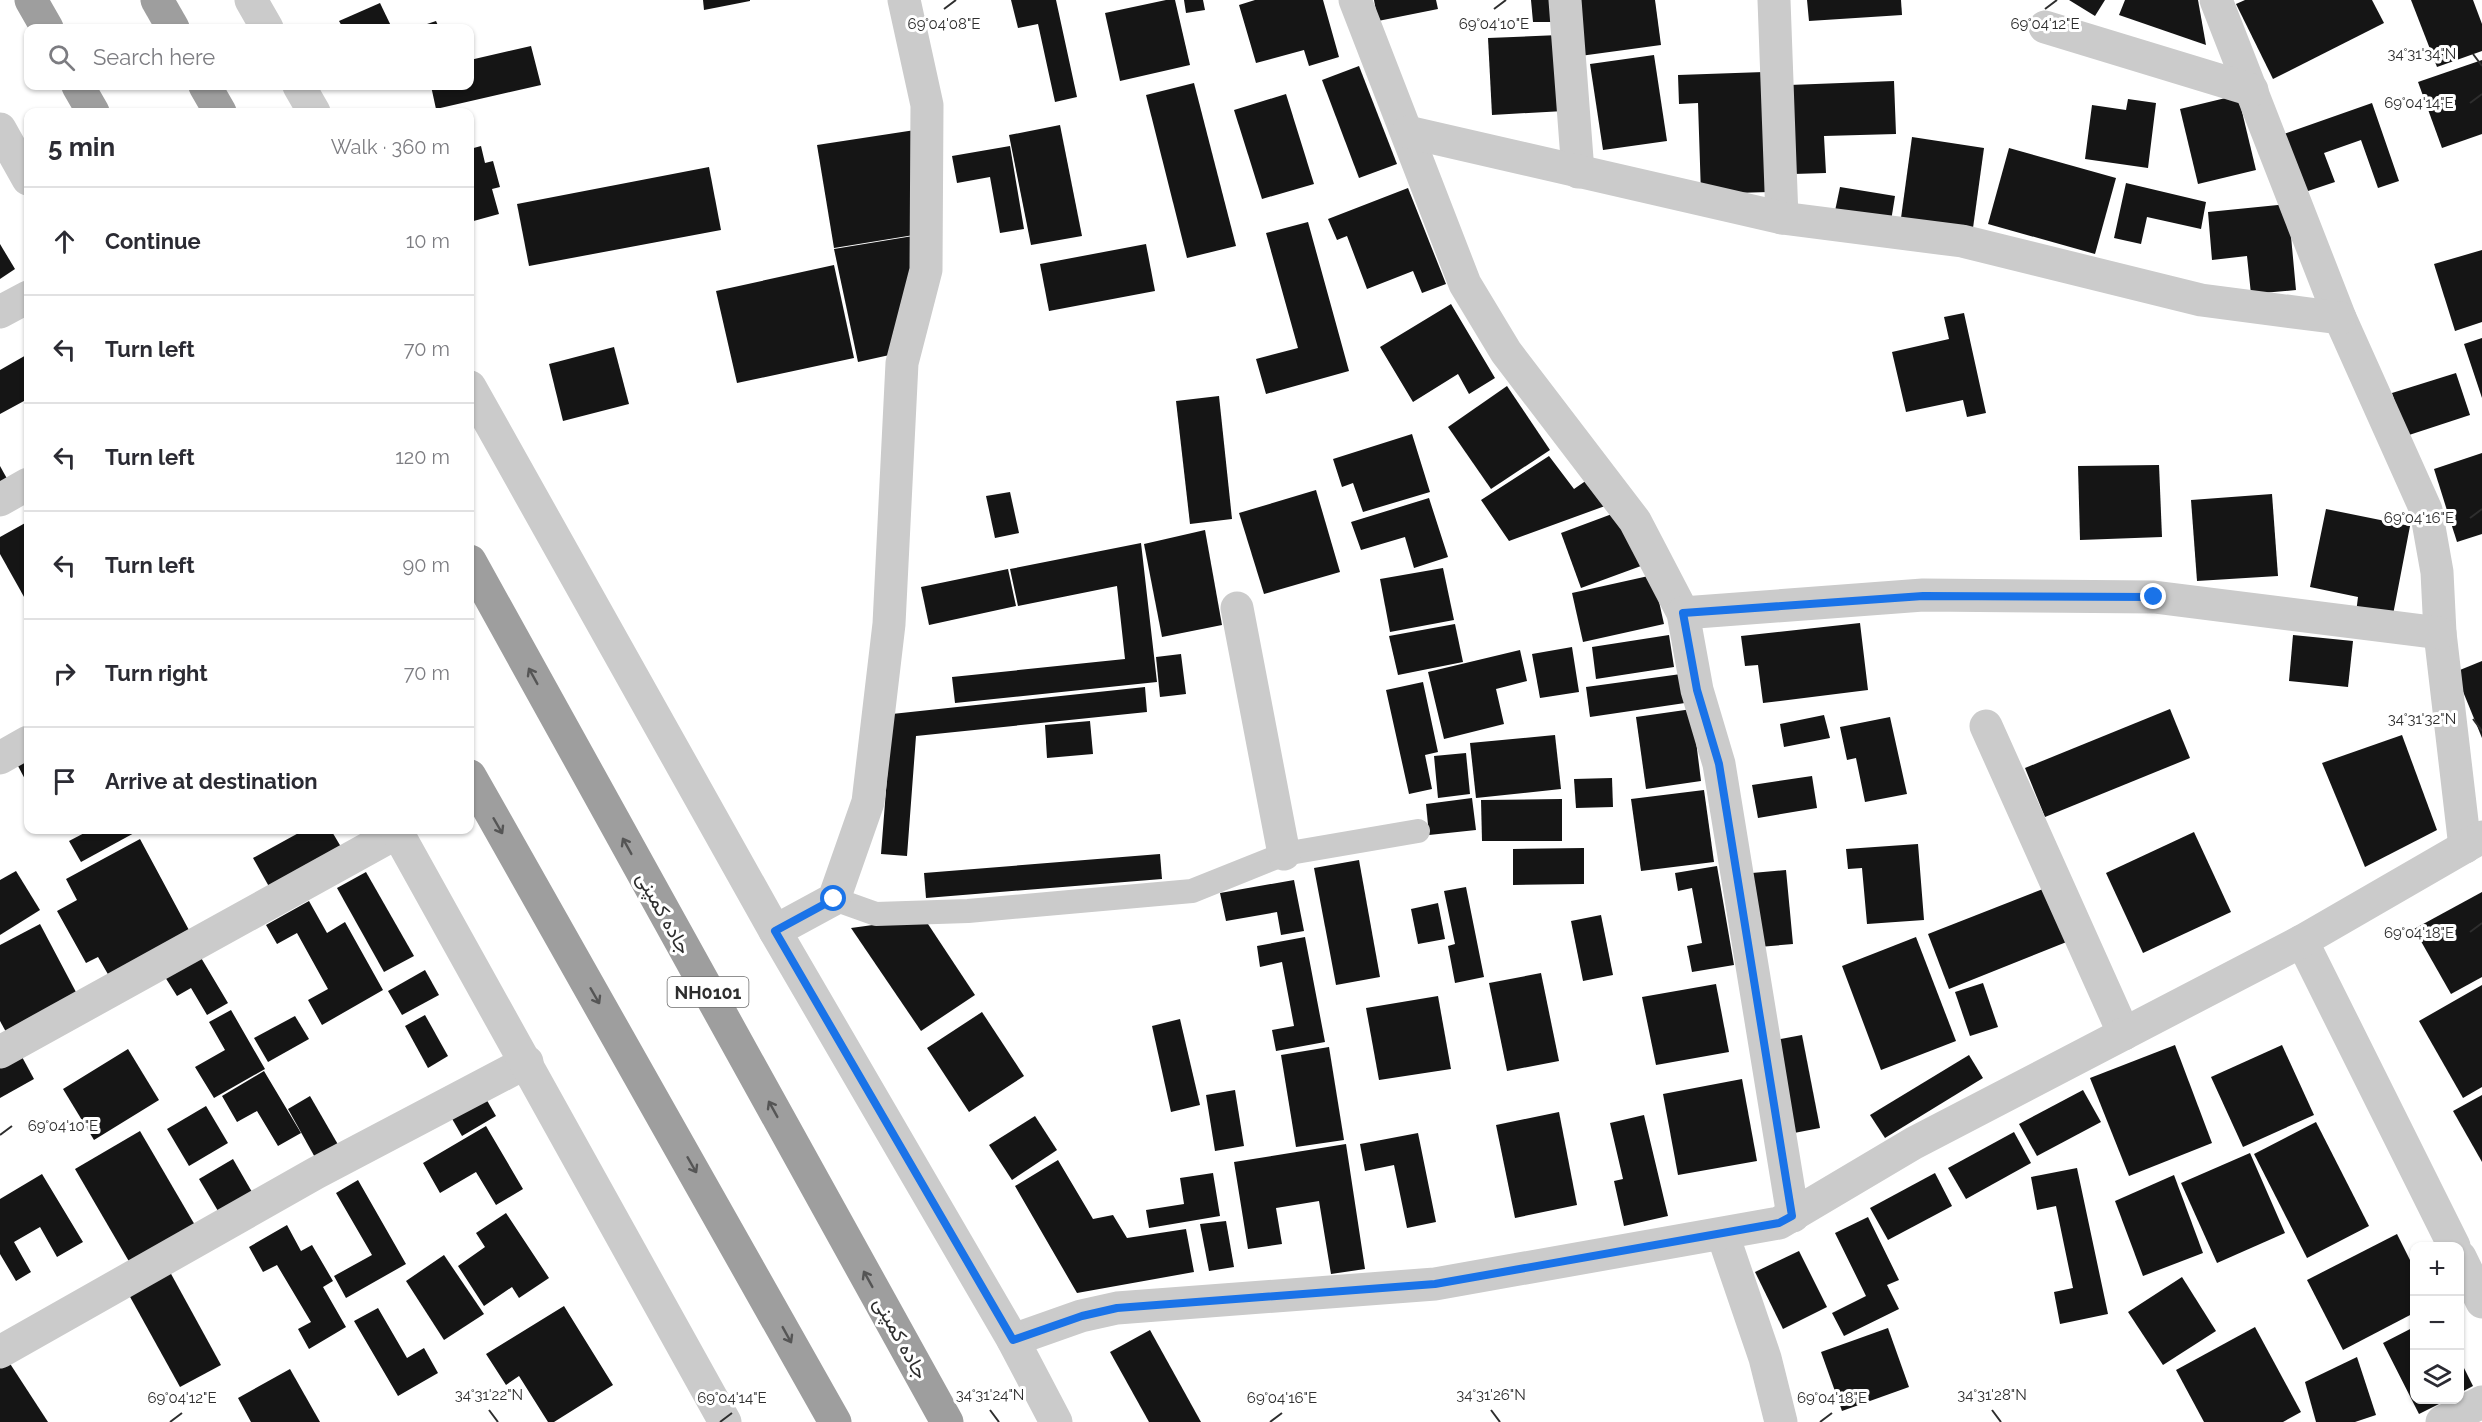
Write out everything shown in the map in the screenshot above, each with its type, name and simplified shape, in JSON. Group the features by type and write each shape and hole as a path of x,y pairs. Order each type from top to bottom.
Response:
{"highway":[{"path":"31,0 45,24"},
{"path":"157,0 171,24"},
{"path":"80,90 91,108"},
{"path":"207,90 218,108"},
{"name":"جاده کمپنی","path":"474,568 948,1422"},
{"path":"474,783 835,1422"}],"street":[{"path":"251,0 265,24"},
{"path":"775,931 834,899 868,801 889,624 902,363 926,270 927,105 904,0"},
{"path":"1355,0 1408,132 1465,285 1506,352 1635,521 1683,613 1697,690 1719,764 1792,1216"},
{"path":"1565,0 1578,172"},
{"path":"1774,0 1782,218"},
{"path":"1013,1340 1082,1316 1117,1308 1435,1284 1723,1235 1779,1223 1914,1143 2302,941 2473,842 2440,633 2437,572 2426,510 2340,318 2216,0"},
{"path":"2045,27 2252,90"},
{"path":"301,90 313,108"},
{"path":"0,129 24,172"},
{"path":"1408,132 1782,218 1962,242 2201,300 2340,318"},
{"path":"0,312 24,299"},
{"path":"474,394 775,931 1013,1340 1056,1422"},
{"path":"0,500 24,486"},
{"path":"1683,613 1923,596 2154,597 2440,633"},
{"path":"1237,608 1284,854"},
{"path":"1986,726 2124,1034"},
{"path":"0,758 24,744"},
{"path":"0,1052 392,834"},
{"path":"399,834 725,1422"},
{"path":"2302,941 2452,1242"},
{"path":"0,1352 316,1173 527,1062"},
{"path":"1723,1235 1765,1358 1781,1422"},
{"path":"2464,1265 2482,1302"},
{"path":"2442,1422 2482,1402"}],"lane":[{"path":"834,899 876,915 968,911 1192,891 1284,854 1418,831"}],"building":[{"path":"703,0 750,0 750,1 704,10"},
{"path":"1011,0 1056,0 1077,97 1055,102 1038,24 1018,28"},
{"path":"1175,0 1190,65 1120,81 1105,13"},
{"path":"1184,0 1203,0 1205,10 1186,13"},
{"path":"1255,0 1323,0 1339,57 1309,66 1304,50 1256,63 1239,5"},
{"path":"1374,0 1436,0 1438,9 1378,21"},
{"path":"1531,0 1555,0 1557,22 1533,22"},
{"path":"1573,0 1655,0 1661,45 1580,56"},
{"path":"1807,0 1901,0 1902,15 1809,21"},
{"path":"2069,0 2105,0 2095,16"},
{"path":"2125,0 2198,0 2206,45 2119,15"},
{"path":"2245,0 2372,0 2384,23 2273,79 2236,4"},
{"path":"2411,0 2473,0 2482,24 2482,51 2437,67"},
{"path":"380,3 390,24 341,24 339,21"},
{"path":"1559,35 1564,111 1492,115 1488,38"},
{"path":"531,46 541,85 436,108 432,90 474,90 474,59"},
{"path":"1654,55 1667,141 1603,150 1590,64"},
{"path":"2482,60 2482,134 2442,148 2418,82"},
{"path":"1359,66 1397,164 1359,178 1322,80"},
{"path":"1764,72 1769,192 1701,194 1698,103 1679,104 1678,75"},
{"path":"1894,81 1896,134 1824,136 1826,173 1793,174 1789,85"},
{"path":"1194,83 1236,246 1187,258 1146,95"},
{"path":"1286,94 1314,184 1262,199 1234,110"},
{"path":"2238,95 2256,170 2198,184 2180,109"},
{"path":"2128,99 2156,103 2148,168 2085,159 2092,105 2126,110"},
{"path":"2372,103 2399,181 2378,188 2361,140 2324,153 2335,182 2305,192 2284,134"},
{"path":"1060,125 1082,236 1031,245 1009,135"},
{"path":"915,130 920,234 834,248 817,145"},
{"path":"1912,137 1984,148 1973,228 1901,218"},
{"path":"481,146 485,163 493,161 500,187 492,189 499,214 474,221 474,148"},
{"path":"1010,146 1024,229 1000,233 990,177 957,183 952,156"},
{"path":"2009,148 2116,178 2095,254 1988,224"},
{"path":"709,167 721,230 529,266 517,204"},
{"path":"2126,183 2206,202 2201,229 2147,217 2141,244 2114,238"},
{"path":"1840,187 1895,196 1891,221 1835,211"},
{"path":"1408,188 1446,284 1422,293 1413,271 1367,289 1347,236 1337,240 1328,219"},
{"path":"2288,204 2296,290 2251,294 2247,256 2212,260 2208,212"},
{"path":"1308,222 1349,371 1266,394 1256,359 1298,348 1266,233"},
{"path":"919,235 894,354 858,362 834,249"},
{"path":"0,244 15,269 0,279"},
{"path":"1146,244 1155,291 1049,311 1040,264"},
{"path":"2482,250 2482,322 2455,331 2434,264"},
{"path":"834,265 854,358 737,383 716,291"},
{"path":"1451,304 1495,378 1469,394 1458,374 1413,402 1380,347"},
{"path":"1964,313 1986,413 1967,417 1963,400 1906,412 1892,352 1949,339 1944,317"},
{"path":"2482,338 2482,398 2464,344"},
{"path":"614,347 629,404 563,421 549,364"},
{"path":"24,356 24,401 0,414 0,370"},
{"path":"2456,373 2470,415 2406,436 2392,393"},
{"path":"1507,386 1550,450 1491,489 1448,427"},
{"path":"1219,396 1232,519 1190,524 1176,401"},
{"path":"1412,434 1430,492 1363,512 1353,483 1342,487 1333,459"},
{"path":"2482,453 2482,534 2457,542 2434,469"},
{"path":"1549,456 1574,489 1587,480 1605,506 1509,541 1481,500"},
{"path":"2159,465 2162,537 2080,540 2078,466"},
{"path":"0,466 10,484 0,489"},
{"path":"1316,490 1340,572 1264,594 1239,513"},
{"path":"1010,492 1019,533 995,538 986,496"},
{"path":"2272,494 2278,576 2197,581 2191,500"},
{"path":"1429,498 1448,557 1414,568 1405,537 1361,550 1351,522"},
{"path":"2326,509 2410,526 2392,620 2356,613 2358,597 2310,587"},
{"path":"1620,511 1641,566 1581,588 1561,533"},
{"path":"24,524 24,597 0,554 0,537"},
{"path":"1205,530 1222,625 1162,637 1144,544"},
{"path":"1141,543 1157,682 955,703 952,677 1125,659 1117,586 1018,606 1010,569"},
{"path":"1443,568 1454,620 1390,632 1380,579"},
{"path":"1008,569 1016,606 929,625 921,587"},
{"path":"1653,575 1664,624 1583,642 1572,593"},
{"path":"1860,623 1868,690 1763,703 1758,665 1745,666 1741,636"},
{"path":"1455,624 1463,662 1398,675 1389,636"},
{"path":"1669,635 1674,667 1596,679 1592,647"},
{"path":"2293,635 2353,641 2348,687 2289,681"},
{"path":"1572,647 1579,692 1540,698 1532,654"},
{"path":"1520,650 1527,681 1496,689 1504,724 1444,739 1428,672"},
{"path":"1181,654 1186,694 1160,697 1156,657"},
{"path":"2482,661 2482,738 2455,672"},
{"path":"1681,674 1685,703 1590,717 1586,687"},
{"path":"1423,682 1438,752 1425,755 1432,789 1409,794 1386,690"},
{"path":"1145,687 1147,712 916,736 907,856 881,854 892,714"},
{"path":"1692,709 1701,781 1646,789 1636,717"},
{"path":"2170,709 2190,758 2045,817 2025,768"},
{"path":"1824,715 1830,738 1784,747 1780,724"},
{"path":"1890,717 1907,794 1865,802 1856,758 1847,760 1840,727"},
{"path":"1090,721 1093,754 1047,758 1045,725"},
{"path":"1555,735 1561,789 1476,798 1470,743"},
{"path":"2402,735 2437,830 2365,867 2322,763"},
{"path":"1466,753 1470,794 1438,798 1434,756"},
{"path":"24,760 24,777 17,764"},
{"path":"1812,776 1817,808 1758,818 1752,785"},
{"path":"1612,778 1613,807 1576,808 1574,779"},
{"path":"1704,790 1714,862 1641,871 1631,799"},
{"path":"1472,798 1476,830 1429,835 1426,804"},
{"path":"1562,799 1562,841 1482,841 1481,800"},
{"path":"2194,832 2231,912 2143,953 2106,873"},
{"path":"82,834 132,834 81,862 69,841"},
{"path":"297,834 333,834 344,852 272,892 253,858"},
{"path":"140,839 190,932 109,976 98,957 86,963 57,911 77,900 66,879"},
{"path":"1918,844 1924,920 1867,924 1862,868 1848,869 1846,849"},
{"path":"1584,848 1584,884 1513,885 1513,849"},
{"path":"1160,854 1162,879 926,898 924,873"},
{"path":"1359,860 1380,977 1336,985 1314,868"},
{"path":"1717,866 1734,965 1692,972 1687,946 1702,943 1692,888 1678,891 1675,873"},
{"path":"1786,870 1793,944 1759,947 1752,873"},
{"path":"16,871 40,910 0,935 0,880"},
{"path":"366,872 414,956 384,972 337,888"},
{"path":"1294,880 1304,931 1281,935 1277,912 1226,921 1220,893"},
{"path":"1466,887 1484,977 1455,983 1448,946 1455,944 1444,891"},
{"path":"2048,887 2069,941 1949,989 1928,934"},
{"path":"2482,892 2482,977 2451,994 2414,929"},
{"path":"309,901 327,933 345,922 383,990 322,1025 308,1000 328,989 297,933 277,944 266,925"},
{"path":"1438,903 1445,939 1418,944 1411,909"},
{"path":"1601,915 1613,975 1583,981 1571,921"},
{"path":"924,918 975,995 921,1031 851,928"},
{"path":"40,924 77,994 6,1032 0,1021 0,945"},
{"path":"1305,937 1325,1042 1276,1051 1272,1030 1294,1026 1282,962 1260,967 1257,946"},
{"path":"1916,937 1956,1041 1881,1070 1842,966"},
{"path":"200,956 228,1003 207,1015 191,988 177,996 165,977"},
{"path":"425,970 439,995 402,1015 388,991"},
{"path":"1541,973 1559,1061 1507,1071 1489,983"},
{"path":"1983,983 1998,1027 1970,1036 1955,992"},
{"path":"1716,984 1729,1052 1656,1065 1642,997"},
{"path":"2482,985 2482,1087 2463,1098 2419,1021"},
{"path":"1438,996 1451,1069 1379,1080 1366,1008"},
{"path":"231,1010 265,1069 214,1098 195,1067 225,1050 209,1022"},
{"path":"982,1012 1024,1076 969,1112 927,1048"},
{"path":"425,1015 448,1056 428,1068 405,1026"},
{"path":"295,1016 309,1039 268,1062 254,1038"},
{"path":"1180,1019 1200,1105 1171,1112 1152,1026"},
{"path":"1802,1035 1820,1128 1794,1133 1775,1040"},
{"path":"2175,1045 2212,1143 2129,1176 2090,1078"},
{"path":"2282,1045 2314,1115 2243,1147 2211,1077"},
{"path":"1329,1047 1344,1140 1296,1147 1281,1055"},
{"path":"128,1049 159,1100 94,1140 63,1089"},
{"path":"21,1055 34,1079 0,1098 0,1066"},
{"path":"1969,1055 1983,1078 1885,1138 1870,1115"},
{"path":"264,1071 301,1133 278,1146 257,1111 237,1122 222,1096"},
{"path":"1742,1079 1757,1161 1678,1175 1663,1094"},
{"path":"1235,1090 1244,1146 1215,1151 1206,1095"},
{"path":"2083,1090 2101,1122 2037,1156 2019,1124"},
{"path":"2482,1095 2482,1162 2453,1111"},
{"path":"310,1096 340,1148 317,1161 288,1109"},
{"path":"485,1097 496,1116 462,1136 451,1117"},
{"path":"206,1106 228,1143 189,1166 167,1129"},
{"path":"1559,1112 1577,1205 1515,1218 1496,1125"},
{"path":"1644,1115 1668,1216 1624,1226 1614,1181 1623,1179 1610,1123"},
{"path":"1035,1116 1057,1150 1012,1180 989,1145"},
{"path":"2316,1122 2369,1226 2307,1258 2254,1154"},
{"path":"486,1126 523,1189 496,1205 476,1172 440,1193 423,1163"},
{"path":"140,1131 199,1232 134,1270 75,1169"},
{"path":"2014,1132 2031,1163 1966,1199 1948,1168"},
{"path":"1418,1133 1436,1222 1407,1228 1394,1165 1365,1171 1360,1144"},
{"path":"1346,1144 1365,1269 1331,1274 1319,1201 1276,1208 1282,1244 1248,1249 1234,1162"},
{"path":"2250,1153 2285,1233 2217,1263 2181,1183"},
{"path":"233,1159 252,1192 218,1211 199,1179"},
{"path":"1058,1160 1093,1219 1113,1215 1127,1238 1186,1229 1194,1272 1077,1293 1015,1186"},
{"path":"2077,1168 2108,1314 2060,1324 2054,1292 2073,1288 2056,1206 2037,1210 2031,1177"},
{"path":"1213,1173 1220,1216 1149,1228 1146,1210 1184,1204 1180,1178"},
{"path":"1935,1173 1952,1206 1888,1240 1870,1208"},
{"path":"42,1174 83,1242 57,1257 40,1227 14,1242 31,1272 16,1281 0,1254 0,1199"},
{"path":"2174,1175 2203,1253 2143,1276 2115,1201"},
{"path":"358,1180 406,1264 346,1298 334,1276 372,1255 336,1193"},
{"path":"506,1213 549,1278 519,1298 512,1287 484,1306 458,1266 485,1247 476,1233"},
{"path":"1868,1217 1899,1280 1887,1285 1899,1309 1844,1336 1832,1313 1866,1296 1835,1233"},
{"path":"1226,1221 1234,1267 1209,1271 1200,1224"},
{"path":"287,1225 301,1251 312,1245 333,1281 323,1287 346,1327 309,1349 298,1329 311,1322 277,1265 263,1272 249,1247"},
{"path":"2397,1234 2410,1260 2410,1315 2343,1350 2307,1280"},
{"path":"1799,1251 1827,1307 1783,1329 1755,1272"},
{"path":"444,1255 484,1314 444,1340 406,1281"},
{"path":"170,1272 221,1365 180,1387 129,1295"},
{"path":"2182,1277 2216,1331 2163,1365 2128,1312"},
{"path":"564,1306 613,1385 554,1422 548,1422 519,1376 506,1385 486,1354"},
{"path":"378,1308 407,1358 424,1348 438,1373 398,1396 354,1321"},
{"path":"2255,1327 2301,1412 2283,1422 2204,1422 2176,1370"},
{"path":"1888,1328 1909,1387 1842,1411 1821,1352"},
{"path":"2410,1329 2410,1396 2383,1343"},
{"path":"1150,1330 1201,1422 1149,1422 1110,1352"},
{"path":"2357,1357 2376,1415 2355,1422 2316,1422 2305,1382"},
{"path":"7,1359 48,1422 0,1422 0,1363"},
{"path":"2464,1368 2473,1386 2464,1391"},
{"path":"290,1369 320,1422 251,1422 238,1398"},
{"path":"2414,1404 2439,1404 2419,1414"}],"route":[{"path":"834,899 775,931 1013,1340 1082,1316 1117,1308 1435,1284 1723,1235 1779,1223 1792,1216 1719,764 1697,690 1683,613 1923,596 2154,597"}]}
